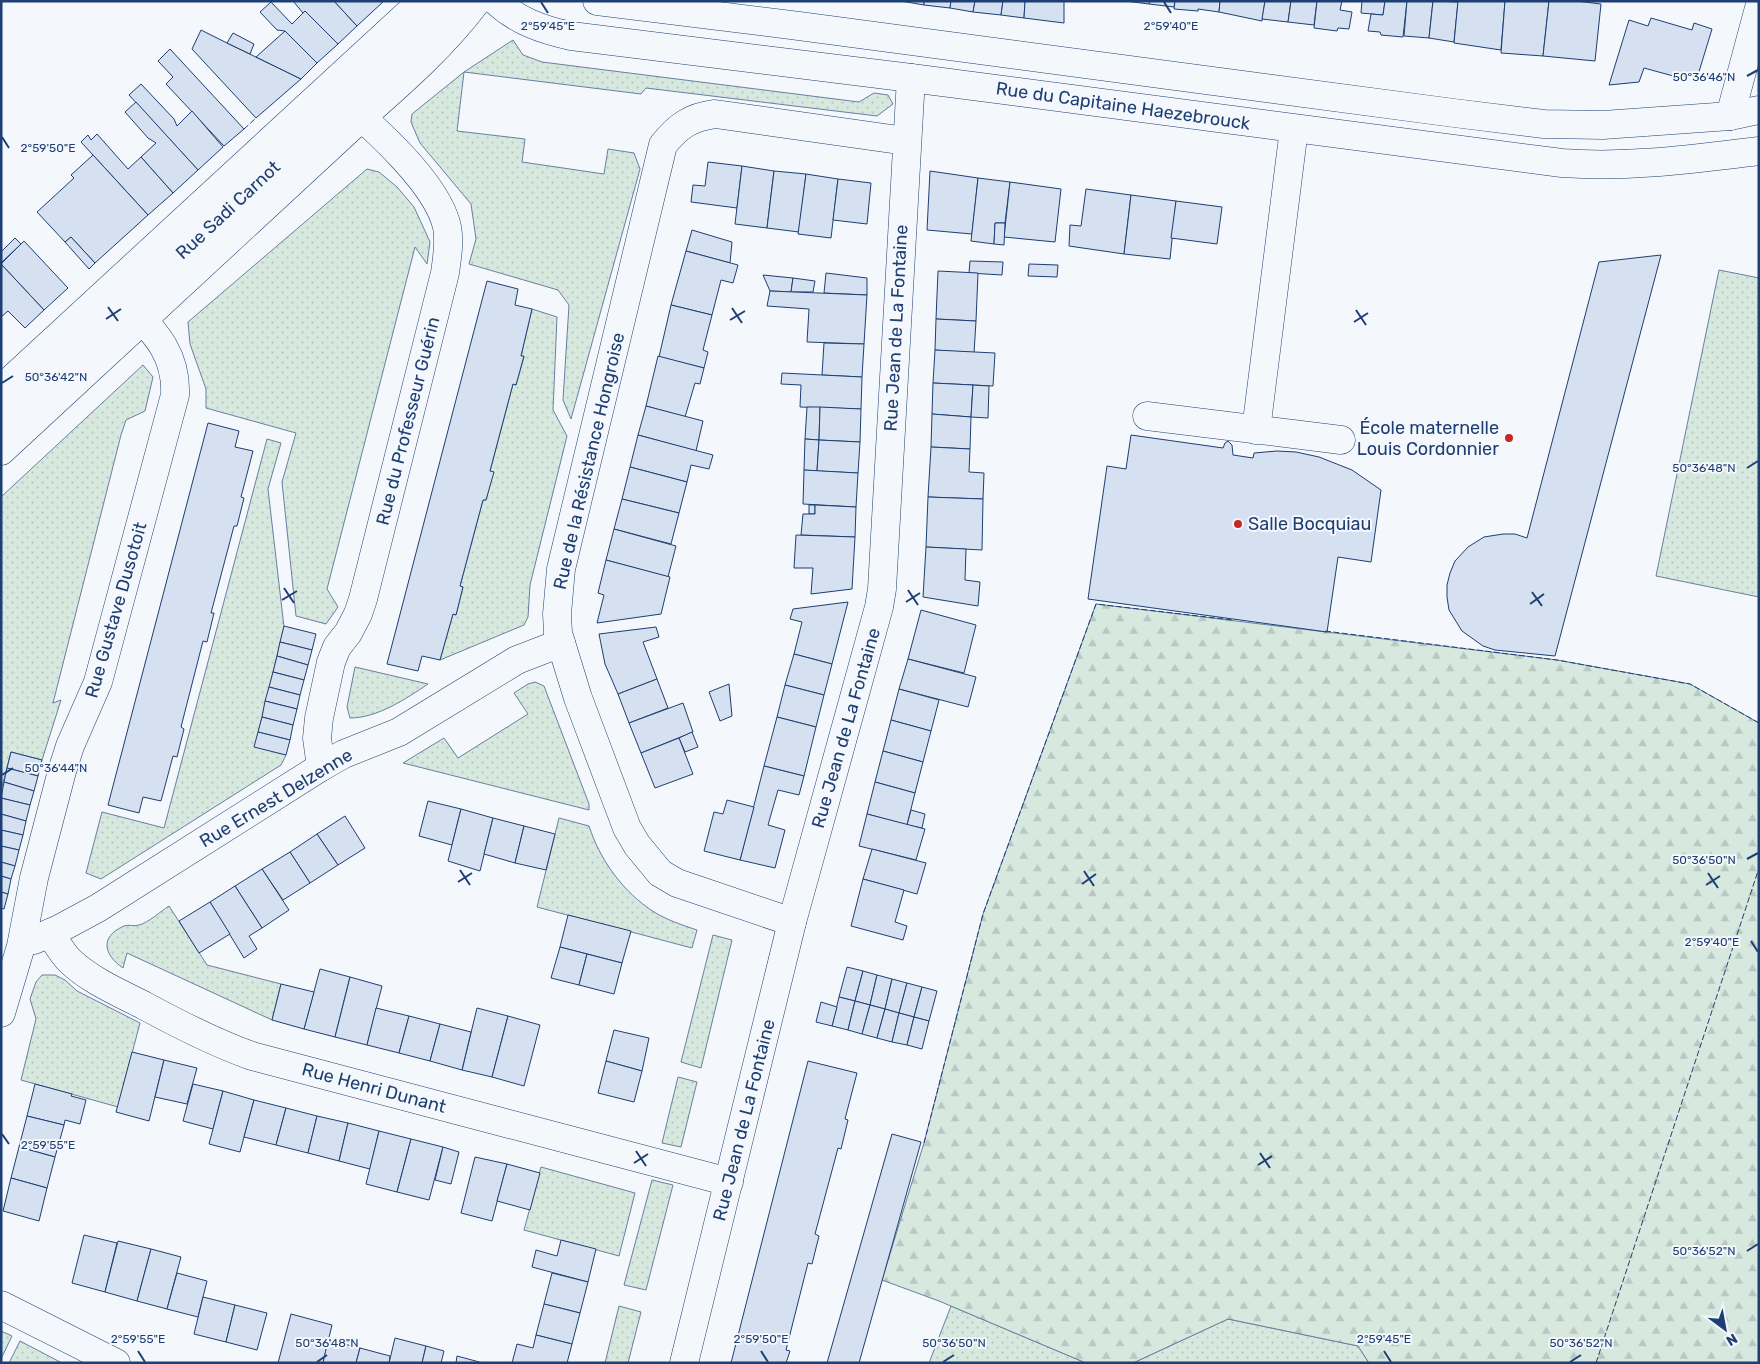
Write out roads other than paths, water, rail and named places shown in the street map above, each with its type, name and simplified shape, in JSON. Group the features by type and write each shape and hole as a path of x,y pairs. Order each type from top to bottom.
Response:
{"street":[{"path":"1,389 422,1"},
{"name":"Rue Sadi Carnot","path":"1,421 135,311 353,110 456,1"},
{"path":"353,110 410,75 440,46 477,1"},
{"name":"Rue du Capitaine Haezebrouck","path":"496,1 522,20 552,32 571,36 911,78 1562,163 1596,166 1650,163 1759,151"},
{"name":"Rue du Capitaine Haezebrouck","path":"597,1 1535,123 1580,125 1645,122 1730,116 1759,110"},
{"path":"1730,116 1759,8"},
{"name":"Rue Jean de La Fontaine","path":"684,1363 792,922 876,620 882,589 911,78"},
{"name":"Rue du Professeur Guérin","path":"321,767 317,738 319,718 331,662 358,614 363,599 446,273 448,248 446,226 427,188 408,163 353,110"},
{"name":"Rue de la Résistance Hongroise","path":"792,922 677,883 660,873 627,828 578,698 558,633 557,614 561,569 663,145 673,132 701,116 715,114 906,141"},
{"path":"1645,122 1650,163"},
{"path":"1256,430 1294,129"},
{"path":"1,451 135,311"},
{"name":"Rue Gustave Dusotoit","path":"1,1013 21,946 34,878 62,771 70,746 91,702 98,682 175,395 175,374 172,364 160,339 135,311"},
{"path":"1147,416 1341,440"},
{"name":"Rue Ernest Delzenne","path":"21,946 98,908 344,754 399,732 517,660 561,643"},
{"name":"Rue Henri Dunant","path":"50,933 69,960 83,972 108,988 211,1041 230,1048 271,1061 729,1182"},
{"path":"1,1305 116,1363"}],"place":[{"name":"École maternelle Louis Cordonnier","path":"1509,438"},
{"name":"Salle Bocquiau","path":"1238,524"}]}
